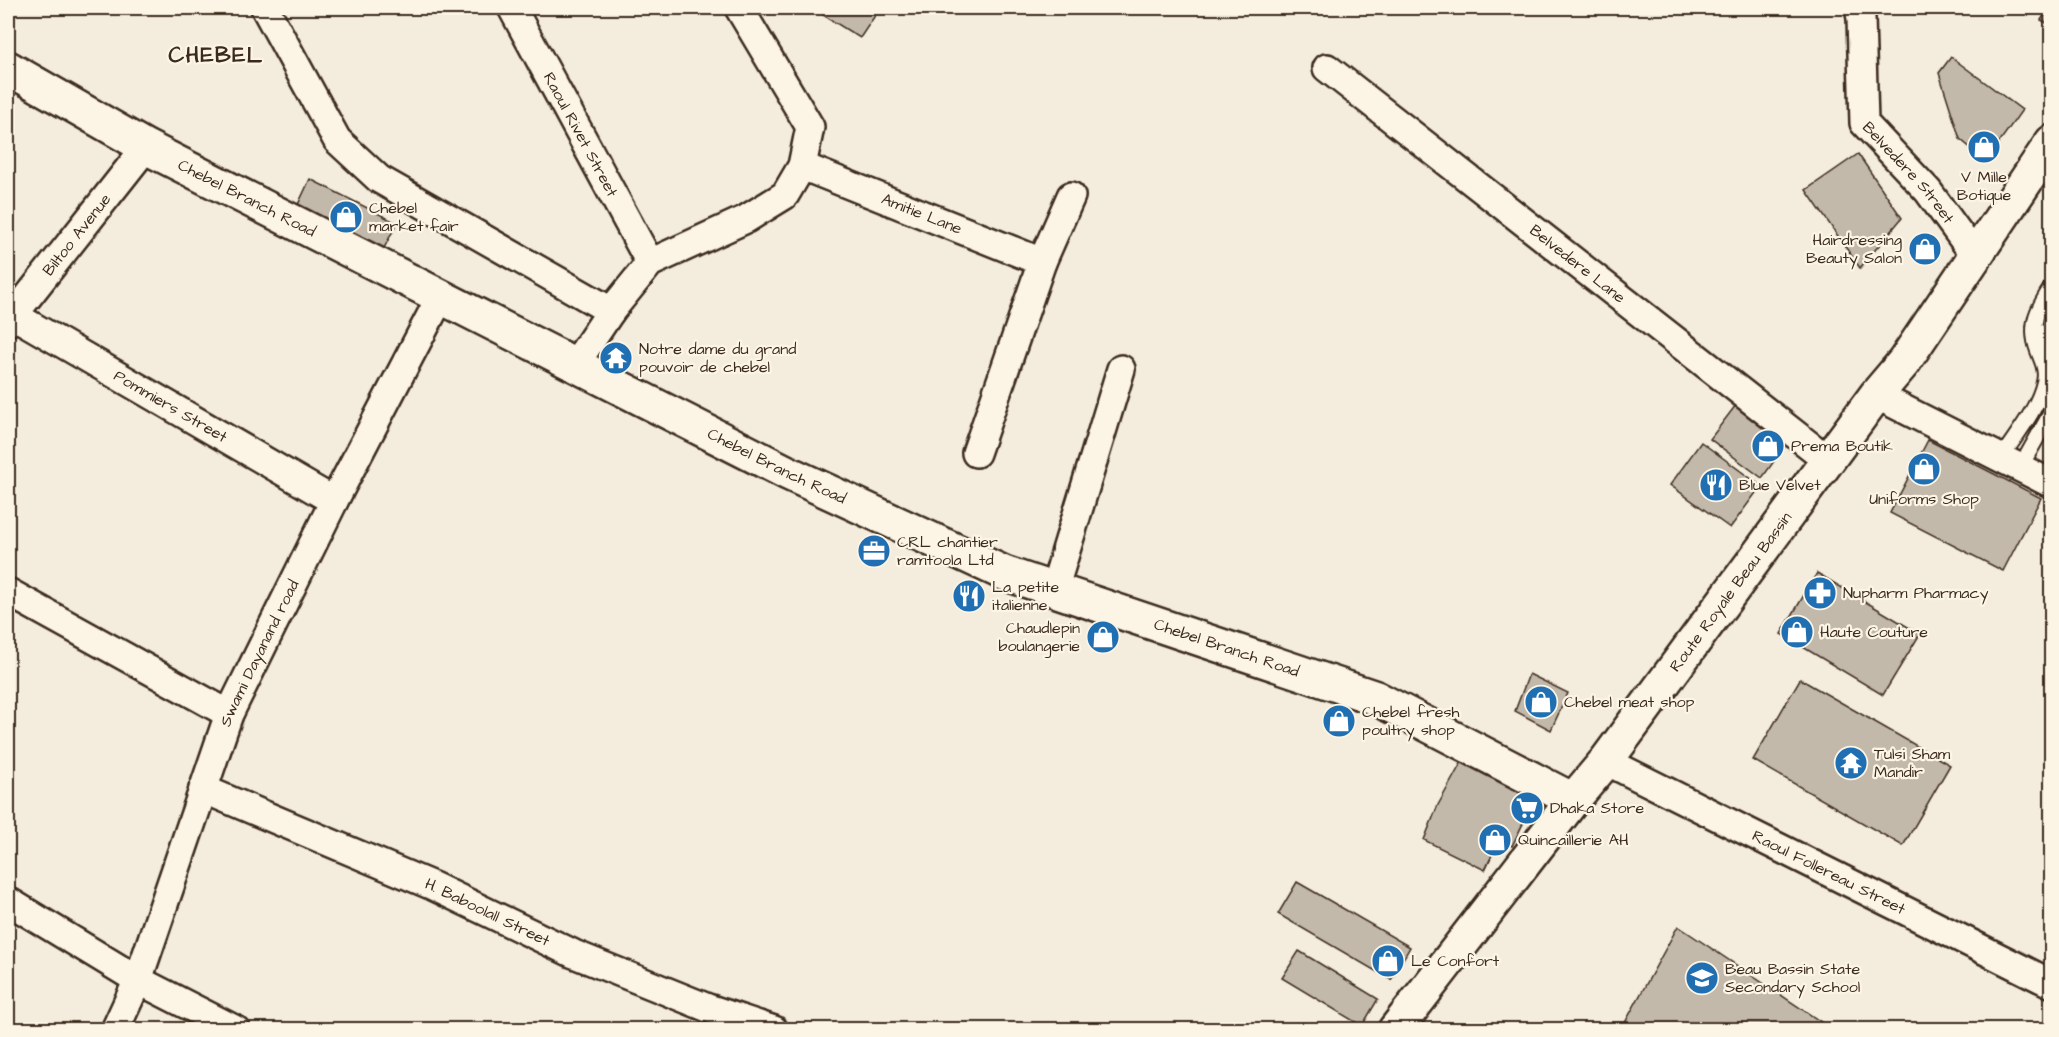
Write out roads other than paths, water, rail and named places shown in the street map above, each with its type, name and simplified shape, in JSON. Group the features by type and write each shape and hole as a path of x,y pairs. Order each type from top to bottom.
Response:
{"main road":[{"name":"Chebel Branch Road","path":"8,68 146,147 788,474 1004,573 1376,698 1573,800"},
{"name":"Route Royale Beau Bassin","path":"1395,1029 1573,800 1606,761 1876,395 1904,362 2052,142"}],"street":[{"path":"265,8 337,140 379,179 611,311"},
{"name":"Raoul Rivet Street","path":"512,8 650,263"},
{"path":"574,366 611,311 650,263 746,219 784,195 802,166 810,128 739,8"},
{"name":"Belvedere Street","path":"1859,8 1864,123 1928,191 1976,256"},
{"name":"Belvedere Lane","path":"1327,69 1828,460"},
{"name":"Biltoo Avenue","path":"9,316 146,147"},
{"name":"Amitie Lane","path":"802,166 1042,262"},
{"path":"976,453 1042,262 1071,196"},
{"name":"Swami Dayanand road","path":"115,1029 138,980 230,714 334,501 441,296"},
{"name":"Pommiers Street","path":"9,316 334,501"},
{"path":"1054,590 1121,369"},
{"path":"1876,395 2052,484"},
{"path":"8,592 230,714"},
{"name":"Raoul Follereau Street","path":"1606,761 2052,984"},
{"name":"H. Baboolall Street","path":"203,789 434,886 574,954 708,1008 774,1029"},
{"path":"8,901 138,980 236,1029"}],"lane":[{"path":"2010,463 2044,382 2045,373 2036,346 2034,316 2052,286"},
{"path":"2034,327 2052,344"},
{"path":"2010,463 2052,411"}],"place":[{"name":"V Mille Botique","path":"1984,147"},
{"name":"Chebel market fair","path":"346,217"},
{"name":"Hairdressing Beauty Salon","path":"1925,249"},
{"name":"Notre dame du grand pouvoir de chebel","path":"616,358"},
{"name":"Prema Boutik","path":"1768,446"},
{"name":"Uniforms Shop","path":"1924,469"},
{"name":"Blue Velvet","path":"1716,485"},
{"name":"CRL chantier ramtoola Ltd","path":"874,551"},
{"name":"Nupharm Pharmacy","path":"1820,593"},
{"name":"La petite italienne","path":"969,596"},
{"name":"Haute Couture","path":"1797,632"},
{"name":"Chaudlepin boulangerie","path":"1103,637"},
{"name":"Chebel meat shop","path":"1541,702"},
{"name":"Chebel fresh poultry shop","path":"1339,721"},
{"name":"Tulsi Sham Mandir","path":"1851,763"},
{"name":"Dhaka Store","path":"1527,808"},
{"name":"Quincaillerie AH","path":"1495,840"},
{"name":"Le Confort","path":"1388,961"},
{"name":"Beau Bassin State Secondary School","path":"1702,978"}],"district":[{"name":"CHEBEL","path":"216,55"}]}
